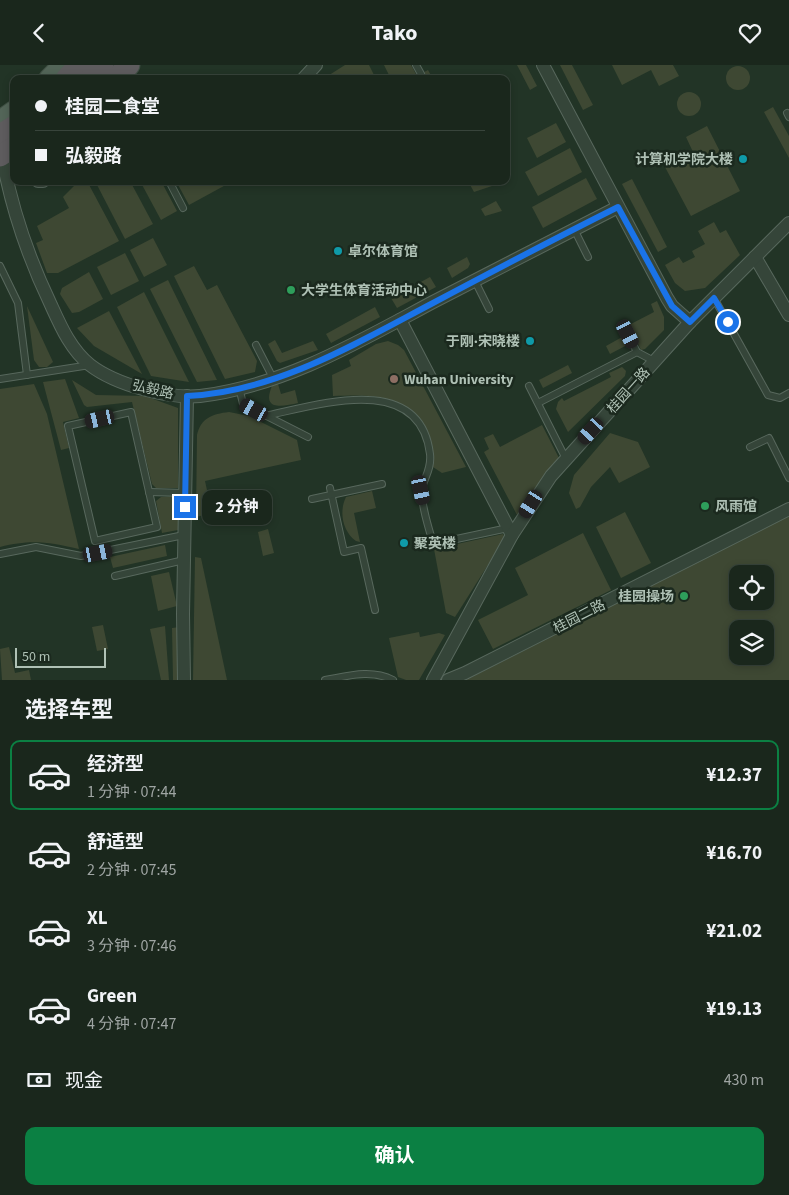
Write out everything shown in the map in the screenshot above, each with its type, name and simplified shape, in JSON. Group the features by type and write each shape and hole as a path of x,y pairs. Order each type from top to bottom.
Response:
{"highway":[{"path":"70,75 80,65"},
{"path":"94,75 103,65"},
{"path":"119,75 129,65"}],"main road":[{"path":"53,75 63,65"},
{"path":"107,75 118,65"}],"street":[{"path":"307,75 316,65"},
{"path":"543,65 672,306 690,322"},
{"name":"弘毅路","path":"5,162 10,185"},
{"name":"弘毅路","path":"10,185 23,244 62,329 72,346 90,365 120,381 154,391 187,396 184,535 184,680"},
{"path":"187,396 239,387 273,378 326,358 618,207"},
{"name":"桂园一路","path":"433,680 510,531 536,497 566,459 690,322 789,223"},
{"path":"755,257 789,315"},
{"path":"400,320 510,531"},
{"name":"桂园二路","path":"448,680 789,509"}],"lane":[{"path":"416,65 421,74"},
{"path":"171,185 183,208"},
{"path":"574,229 588,257"},
{"path":"0,266 18,303 27,375"},
{"path":"475,281 489,309"},
{"path":"714,298 768,395 780,398 789,393"},
{"path":"628,334 637,352 654,361"},
{"path":"256,345 273,378"},
{"path":"538,403 637,352"},
{"path":"0,379 90,365"},
{"path":"529,386 566,459"},
{"path":"239,387 243,404 308,437"},
{"path":"265,416 346,400 372,399 387,402 404,410 422,429 430,455 427,474 421,490 433,544 510,531"},
{"path":"131,412 149,492 157,527 95,541 68,426 131,412"},
{"path":"750,447 769,438 789,478"},
{"path":"312,499 330,492 382,484"},
{"path":"149,492 185,493"},
{"path":"330,492 344,552 361,548 375,610"},
{"path":"0,554 36,547 81,556 184,535"},
{"path":"115,576 184,560"},
{"path":"324,680 362,674 378,675 393,680"}],"green space":[{"path":"345,65 369,65 374,75 329,75"},
{"path":"384,65 411,65 416,75 389,75"},
{"path":"517,65 526,65 537,86 530,90"},
{"path":"560,65 572,65 593,105 583,110"},
{"path":"612,65 673,65 679,76 659,86 651,70 622,85"},
{"path":"738,66 743,67 749,73 749,83 743,89 738,90 733,89 727,83 726,78 727,73 733,67"},
{"path":"428,70 431,75 419,75"},
{"path":"689,92 694,93 700,99 700,109 694,115 689,116 684,115 678,109 677,104 678,99 684,93"},
{"path":"773,107 789,136 789,158 764,112"},
{"path":"556,123 566,142 537,158 527,138"},
{"path":"707,126 740,191 691,216 665,167 693,152 686,137"},
{"path":"570,148 582,172 538,196 525,172"},
{"path":"586,178 597,199 543,228 532,207"},
{"path":"632,179 667,247 658,252 622,184"},
{"path":"75,185 89,185 119,241 58,273 47,273 36,243 43,240 37,226 69,208 63,197"},
{"path":"97,185 132,185 153,224 125,239"},
{"path":"142,185 163,185 177,211 161,220"},
{"path":"178,185 226,185 189,205"},
{"path":"470,185 495,185 474,192"},
{"path":"496,201 502,211 485,216 481,209"},
{"path":"714,222 720,233 726,230 740,255 705,288 685,291 675,283 665,265 679,257 683,263 695,257 692,251 705,244 698,231"},
{"path":"153,238 167,265 144,277 130,250"},
{"path":"125,253 139,281 111,295 97,267"},
{"path":"467,257 470,264 468,268 452,278 447,268"},
{"path":"194,266 207,290 217,285 257,361 255,372 225,379 174,276"},
{"path":"89,272 103,299 79,312 72,313 60,294 62,288"},
{"path":"430,277 436,287 397,308 391,298"},
{"path":"168,280 217,380 197,382 150,289"},
{"path":"144,292 189,382 151,376 117,307"},
{"path":"657,301 664,317 664,330 645,349 641,350 629,325 654,312 651,304"},
{"path":"27,306 53,362 47,367 39,367 34,360"},
{"path":"375,307 380,317 331,343 326,334"},
{"path":"109,311 142,374 94,346 77,328"},
{"path":"624,336 629,344 610,354 606,346"},
{"path":"275,340 282,353 313,341 318,350 280,363 268,344"},
{"path":"388,341 404,350 466,467 442,473 433,467 433,456 421,425 414,416 397,403 374,396 333,396 332,375 351,366 349,360 376,344"},
{"path":"568,365 572,373 543,388 539,380"},
{"path":"622,367 626,371 625,376 568,432 556,409 558,402 562,398 564,401 611,377 609,373"},
{"path":"65,379 79,418 63,422 69,448 61,450 43,382"},
{"path":"72,380 96,395 145,396 178,408 178,488 156,488 152,484 132,402 87,407 84,405"},
{"path":"34,384 47,414 79,549 40,542 0,547 0,389"},
{"path":"278,384 281,394 295,390 298,403 281,406 272,404 269,400 269,394 272,386"},
{"path":"229,412 249,416 297,440 301,460 205,481 212,513 196,517 197,435 201,425 208,418"},
{"path":"542,425 559,458 517,515 484,452 489,449 484,438 493,434 500,447"},
{"path":"610,433 638,442 650,467 619,483 610,467 591,487 580,507 576,509 569,493 574,475"},
{"path":"372,491 376,508 354,513 360,542 356,541 351,537 343,521 344,503 346,497"},
{"path":"179,496 178,530 162,533 156,501 161,497"},
{"path":"625,512 651,563 621,578 596,527"},
{"name":"桂园操场","path":"789,515 789,680 466,680"},
{"path":"268,529 274,553 263,556 258,532"},
{"path":"583,533 611,590 493,649 478,620 528,595 515,568"},
{"path":"503,534 505,538 455,617 446,613 434,549"},
{"path":"165,545 167,556 113,568 110,557"},
{"path":"195,557 201,558 227,680 193,680"},
{"path":"169,572 177,606 158,611 151,576"},
{"path":"103,625 108,649 97,651 92,627"},
{"path":"165,626 169,680 161,680 150,629"},
{"path":"180,627 180,680 173,680 172,628"},
{"path":"419,632 420,637 439,633 445,635 419,680 406,680 398,677 389,638"},
{"path":"9,647 15,673 29,670 31,680 2,680 0,649"}],"place":[{"name":"计算机学院大楼","path":"743,159"},
{"name":"卓尔体育馆","path":"338,251"},
{"name":"大学生体育活动中心","path":"291,290"},
{"name":"于刚·宋晓楼","path":"530,341"},
{"name":"Wuhan University","path":"394,379"},
{"name":"风雨馆","path":"705,506"},
{"name":"聚英楼","path":"404,543"},
{"name":"桂园操场","path":"684,596"}],"route":[{"path":"185,507 187,396 200,396 255,383 288,373 326,358 618,207 672,306 690,322 714,298 728,322"}]}
